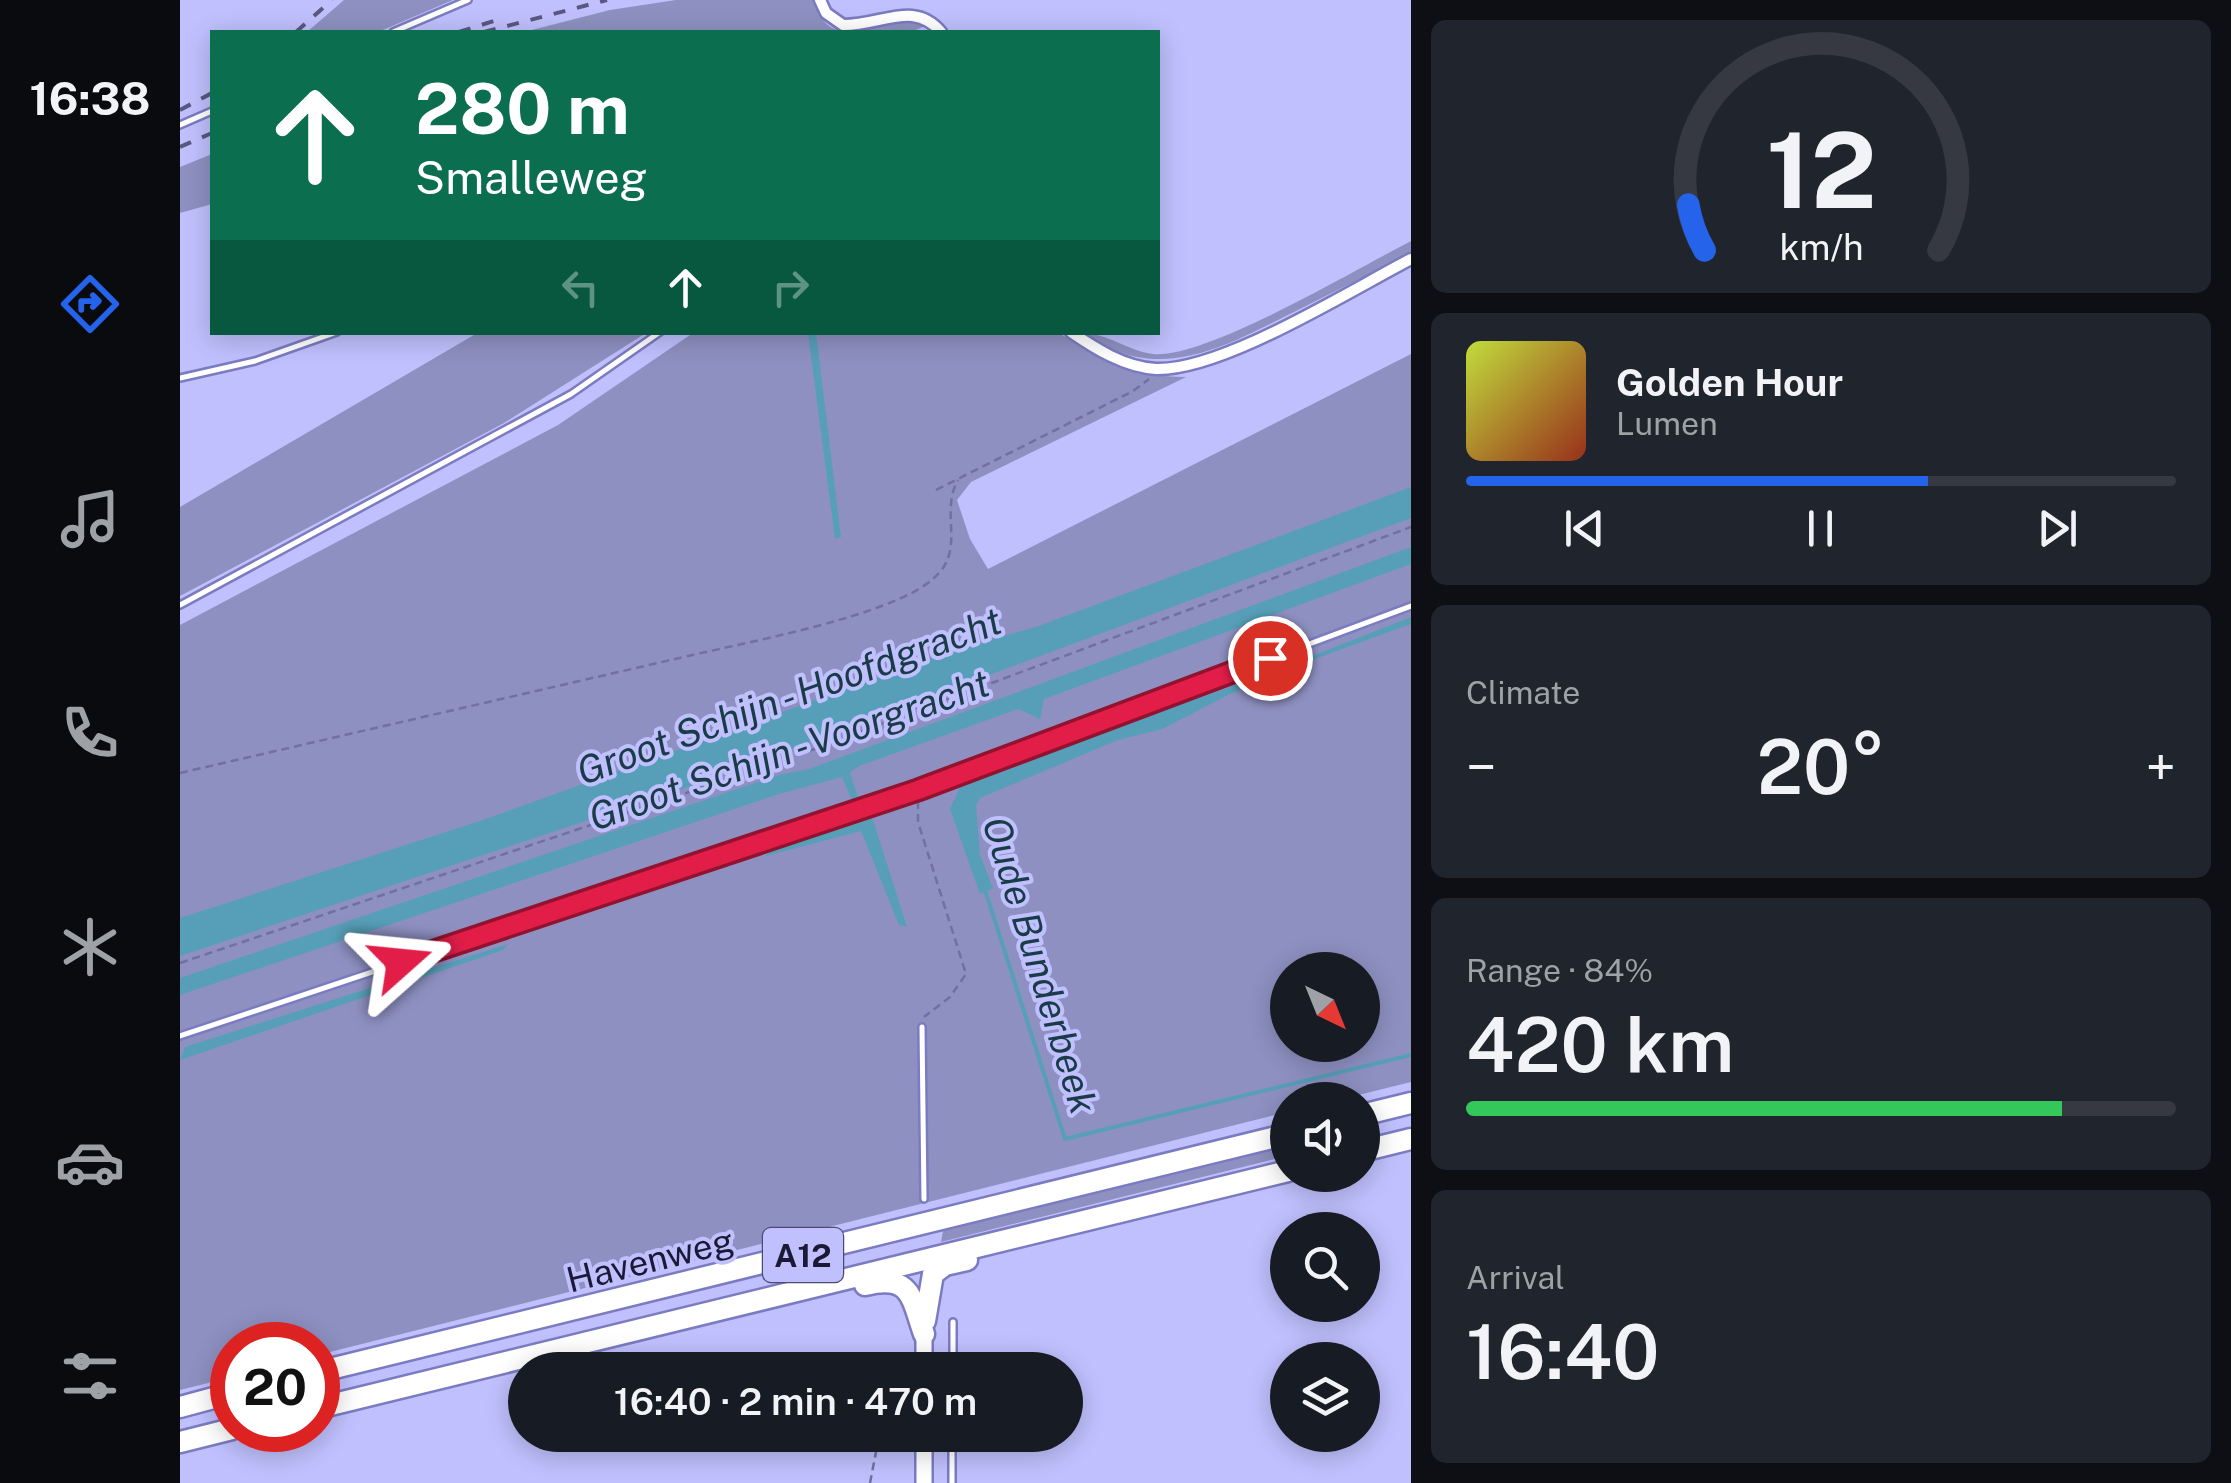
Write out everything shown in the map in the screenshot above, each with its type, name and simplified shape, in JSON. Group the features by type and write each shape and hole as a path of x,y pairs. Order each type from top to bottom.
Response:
{"highway":[{"path":"1380,1111 1411,1103"},
{"name":"Havenweg","path":"340,1367 1270,1138"},
{"path":"1380,1146 1411,1138"},
{"name":"Havenweg","path":"536,1352 1270,1176"},
{"path":"924,1334 928,1286 944,1266 1113,1224 1233,1185"},
{"path":"546,1352 642,1338 888,1280 910,1293 924,1334"},
{"name":"Havenweg","path":"340,1402 508,1359"},
{"path":"180,1406 210,1399"},
{"path":"180,1442 210,1434"}],"street":[{"path":"820,0 826,13 843,25 862,22 896,5 912,4 925,8 940,30"},
{"path":"1076,335 1113,357 1154,369 1225,354 1411,259"},
{"path":"924,1334 924,1352"},
{"path":"924,1452 924,1483"}],"lane":[{"path":"398,30 468,0"},
{"path":"180,125 210,112"},
{"path":"180,378 255,362 329,335"},
{"path":"180,605 571,394 656,335"},
{"path":"180,1036 918,790 1411,606"},
{"path":"922,1027 924,1199"},
{"path":"952,1352 953,1322"},
{"path":"952,1452 952,1483"}],"path":[{"path":"936,490 1132,391 1154,369"},
{"path":"180,773 746,642 894,601 922,588 945,566 952,552 950,508 958,480"},
{"path":"180,963 794,757 1411,527"},
{"path":"918,790 918,822 966,974 950,998 923,1018 922,1027"},
{"path":"870,1483 876,1452"}],"shaded area":[{"path":"344,0 453,0 383,30 309,30"},
{"path":"676,0 814,0 821,17 840,30 532,30 610,10"},
{"path":"904,10 930,24 916,30 852,30"},
{"path":"210,155 210,205 180,213 180,167"},
{"path":"1411,241 1411,253 1215,349 1163,359 1136,357 1109,349 1084,335 1099,335 1153,354 1177,352 1244,328"},
{"path":"474,335 643,335 504,423 180,596 180,507"},
{"path":"690,335 1062,335 1119,365 1151,374 1186,377 971,482 957,500 970,539 988,569 1411,354 1411,1082 1380,1090 1380,1082 1270,1082 1270,1116 340,1349 340,1322 210,1322 210,1382 180,1390 180,625 558,425"},
{"path":"808,335 816,335 841,537 835,539"},
{"path":"1411,487 1411,518 696,784 180,956 180,918 480,821 960,648 1036,627"},
{"path":"1411,547 1411,564 1044,699 1040,719 1018,709 859,766 850,772 858,798 852,800 842,777 779,794 180,995 180,978 779,775 809,769"},
{"path":"1411,617 1411,624 1228,695 1162,729 1118,740 980,798 976,805 980,855 993,888 980,894 950,809 964,778 1254,679"},
{"path":"869,817 907,927 899,925 861,831 766,856 768,851"},
{"path":"508,944 503,950 180,1060 185,1047"},
{"path":"1270,1149 1270,1160 941,1242 943,1231"}],"waterway":[{"name":"Oude Bunderbeek","path":"984,887 1065,1139 1411,1055"}],"railway":[{"path":"298,30 332,0"},
{"path":"492,30 607,0"},
{"path":"465,30 497,20"},
{"path":"180,110 210,94"},
{"path":"180,147 210,134"}],"route":[{"path":"401,962 918,790 1270,658"}],"water label":[{"name":"Groot Schijn - Hoofdgracht","path":"789,696"},
{"name":"Groot Schijn - Voorgracht","path":"789,750"}]}
